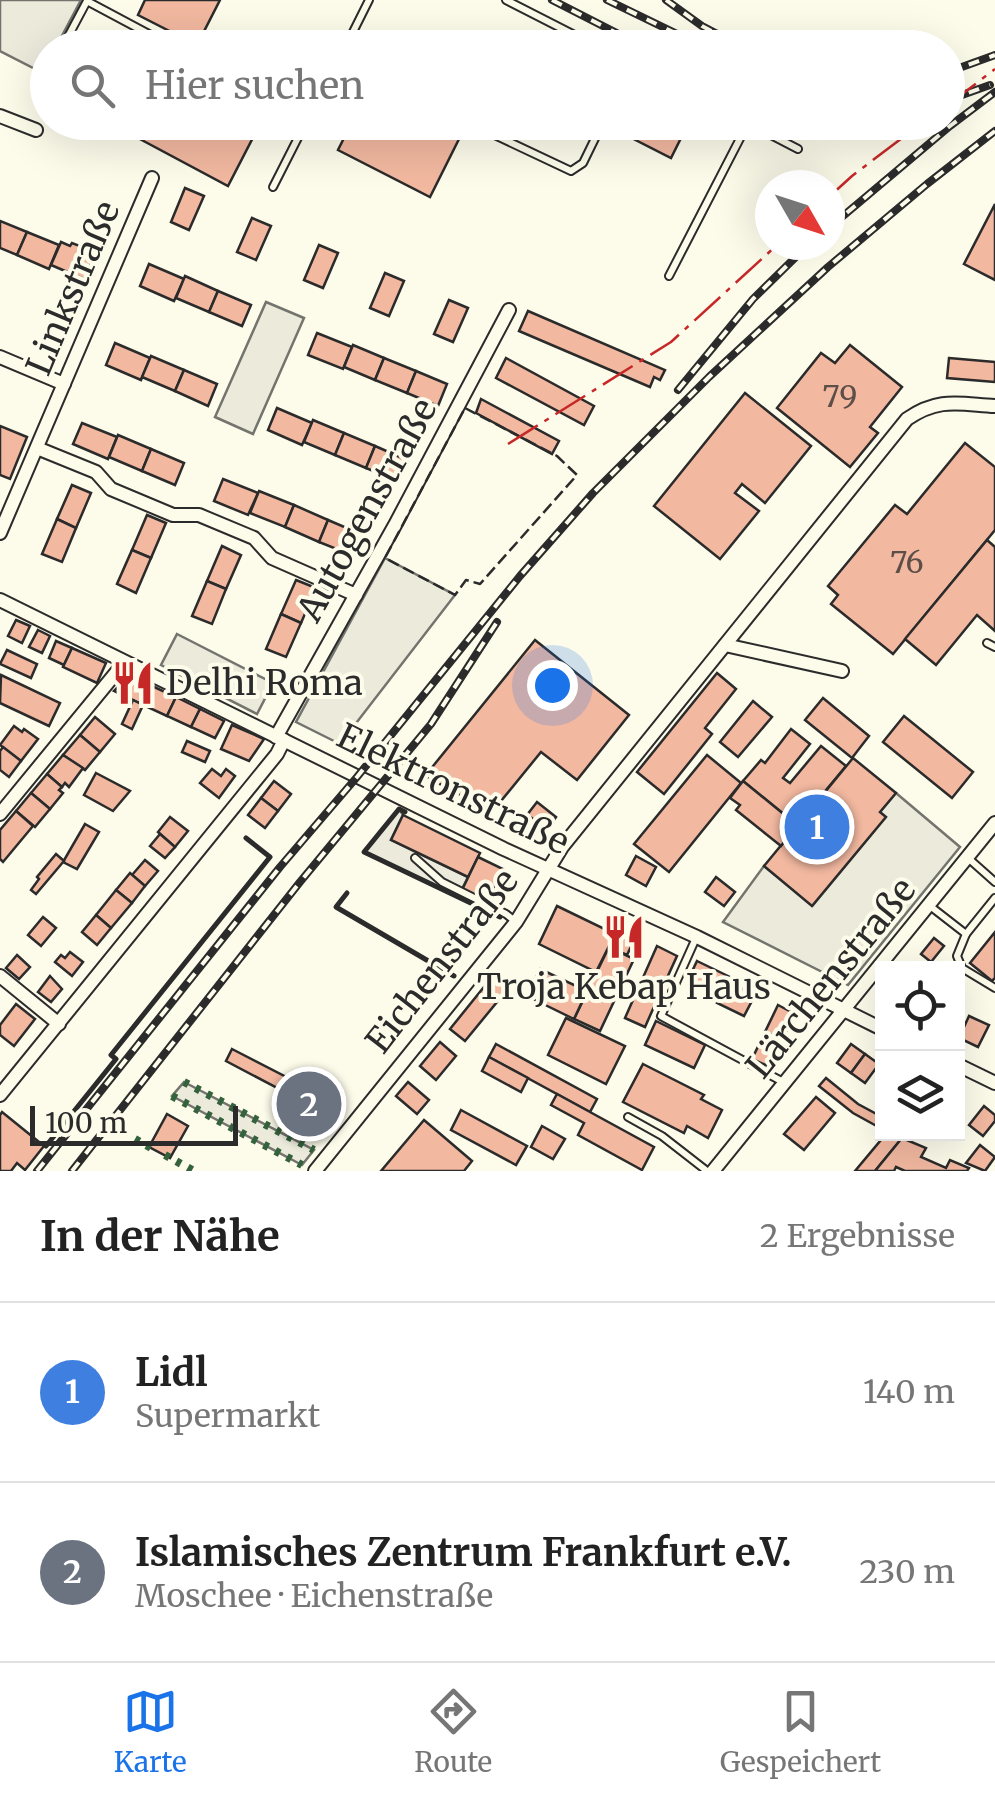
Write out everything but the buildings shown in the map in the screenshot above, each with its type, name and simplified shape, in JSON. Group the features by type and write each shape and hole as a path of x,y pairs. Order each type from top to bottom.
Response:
{"street":[{"path":"0,116 30,128"},
{"name":"Linkstraße","path":"0,533 152,178"},
{"name":"Autogenstraße","path":"0,1095 277,754 280,738 509,310"},
{"path":"0,357 64,384"},
{"name":"Eichenstraße","path":"315,1171 516,922 562,847 908,419 924,407 942,403 995,406"},
{"path":"36,448 96,472 111,489 173,515 199,515 254,538 272,558 356,595"},
{"name":"Elektronstraße","path":"0,600 875,1025"},
{"path":"725,644 842,671"},
{"path":"0,814 124,663"},
{"name":"Lärchenstraße","path":"710,1171 995,822"},
{"path":"0,976 58,1024"},
{"path":"965,1068 995,1083"}],"lane":[{"path":"354,30 369,0"},
{"path":"506,0 565,30"},
{"path":"72,30 87,1 141,30"},
{"path":"273,187 297,140"},
{"path":"505,140 571,171 584,163 595,140"},
{"path":"669,276 739,140"},
{"path":"782,140 798,148"},
{"path":"414,858 442,882 516,922"},
{"path":"967,858 995,882"},
{"path":"995,898 966,934 957,956 962,968 995,988"},
{"path":"929,905 966,934"},
{"path":"697,937 661,1016 785,1083"},
{"path":"628,1117 710,1171"}],"shaded area":[{"path":"0,0 81,0 65,30 30,30 30,66 0,51"},
{"path":"266,302 304,318 253,434 215,417"},
{"path":"385,558 455,595 340,744 296,722"},
{"path":"177,634 273,683 257,714 161,665"},
{"path":"896,793 960,847 848,985 723,922 764,866 813,905 885,818 880,812"},
{"path":"399,809 403,815 391,840 468,877 462,889 498,907 495,914 364,852"},
{"path":"184,1082 314,1150 302,1165 172,1096"}],"railway":[{"path":"552,0 611,30"},
{"path":"607,0 669,30"},
{"path":"666,0 710,30"},
{"path":"965,66 995,55"},
{"path":"965,94 990,85"},
{"path":"965,115 995,92"},
{"path":"37,1171 280,867 593,493 709,377 828,267 995,131"},
{"path":"845,214 933,140"},
{"path":"678,390 753,299 793,260"},
{"path":"72,1171 300,882 431,724 497,622"}],"hedge":[{"path":"184,1082 314,1150"},
{"path":"172,1096 302,1165"},
{"path":"135,1139 153,1149"},
{"path":"165,1155 194,1171"}],"fence":[{"path":"465,408 557,456 577,475 480,584 466,580 455,595 385,558 465,408"}],"wall":[{"path":"405,812 399,809 364,852 500,917"},
{"path":"46,1146 116,1059 111,1055 270,857 246,838"},
{"path":"347,893 336,907 454,976"}],"power":[{"path":"965,92 995,69"},
{"path":"845,182 899,140"},
{"path":"508,444 671,342 761,260"}],"place":[{"name":"Delhi Roma","path":"133,683"},
{"name":"Lidl","path":"817,827"},
{"name":"Troja Kebap Haus","path":"624,937"},
{"name":"Islamisches Zentrum Frankfurt e.V.","path":"309,1104"}]}
